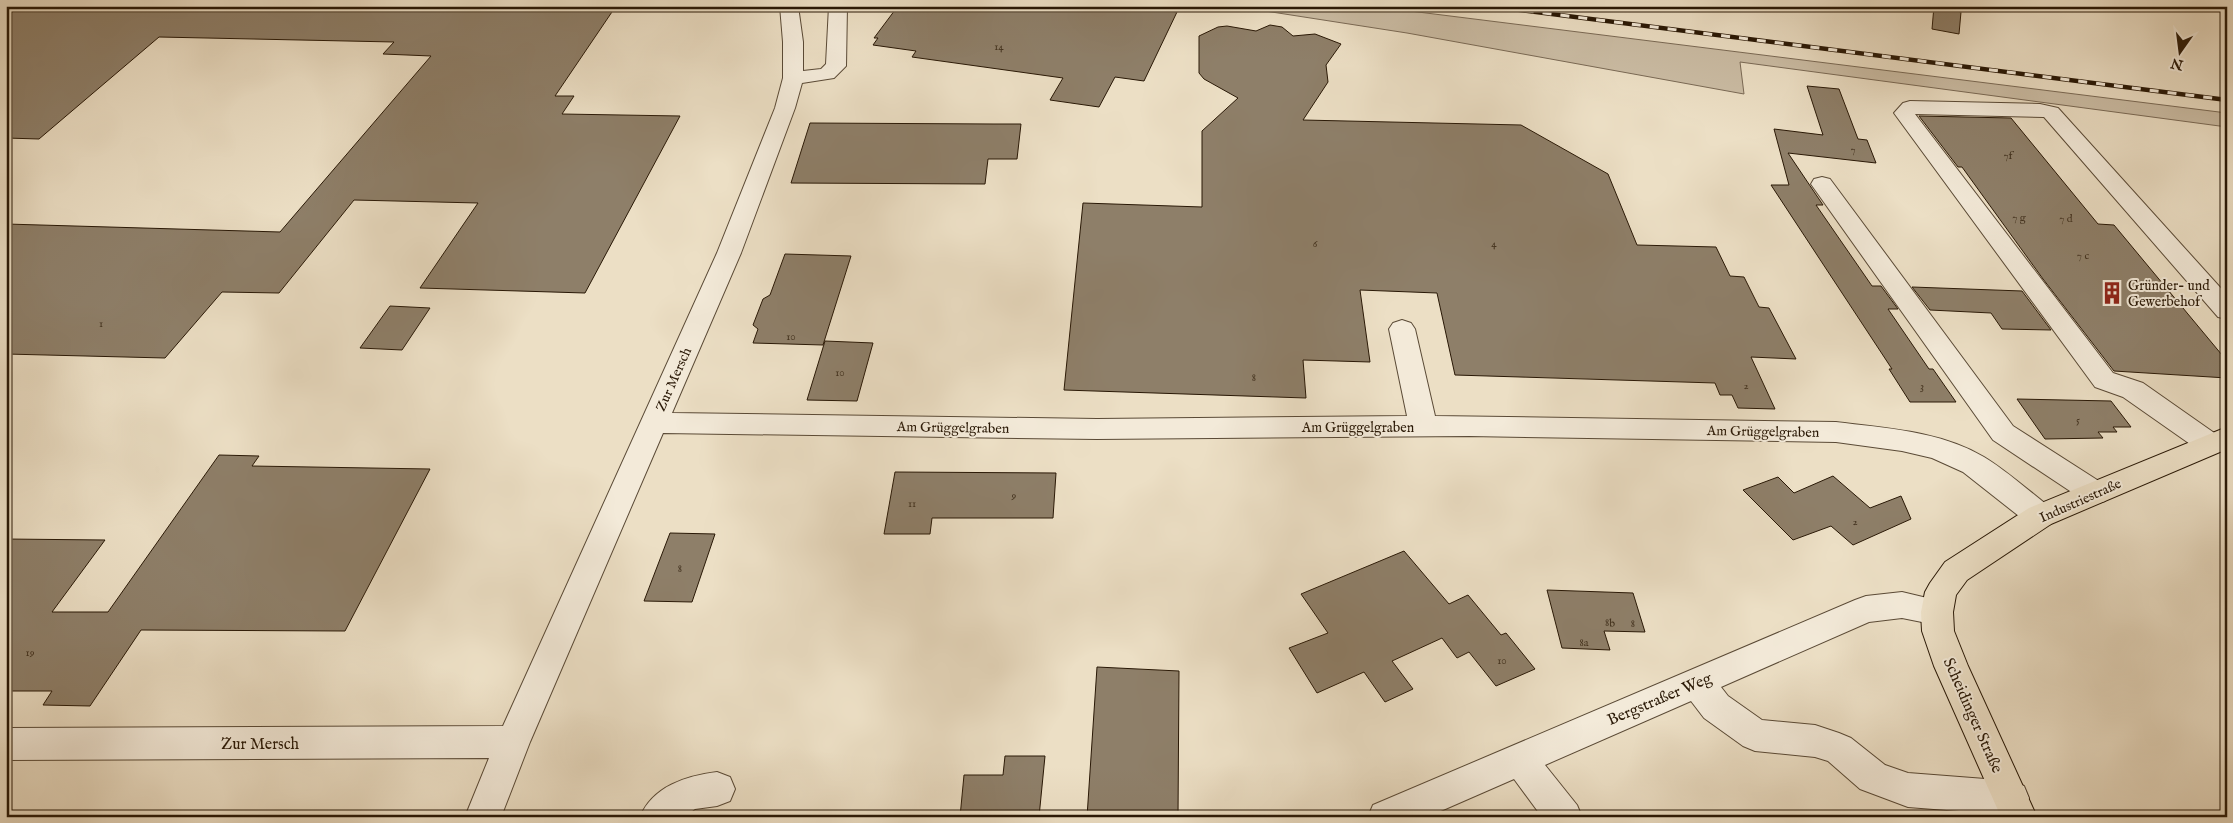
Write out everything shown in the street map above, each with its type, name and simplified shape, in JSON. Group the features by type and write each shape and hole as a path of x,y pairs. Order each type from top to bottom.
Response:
{"main road":[{"name":"Industriestraße","path":"1937,612 1941,592 1956,571 2040,516 2218,441"},
{"name":"Scheidinger Straße","path":"1937,612 1938,631 1951,666 2015,808"}],"street":[{"name":"Zur Mersch","path":"483,817 513,742 729,253 785,108 793,78 793,42 789,6"},
{"path":"793,78 827,74 836,66 838,6"},
{"path":"2218,441 2133,390 2104,380 1904,113 1910,107 2040,110 2051,112 2227,311"},
{"path":"1822,184 2003,433 2095,493"},
{"path":"1402,329 1423,426"},
{"name":"Am Grüggelgraben","path":"653,423 1097,429 1423,426 1836,432 1902,441 1938,449 1973,464 2040,516"},
{"name":"Bergstraßer Weg","path":"1386,817 1866,609 1902,605 1937,612"},
{"path":"1696,682 1716,707 1755,735 1815,741 1839,749 1873,777 1908,790 2015,808"},
{"name":"Zur Mersch","path":"6,744 513,742"},
{"path":"1519,758 1564,817"},
{"path":"658,817 677,798 697,791 717,789"}],"shaded area":[{"path":"1233,6 1370,6 2227,113 2227,127 1740,62 1744,94 1407,33"}],"building":[{"path":"6,6 616,6 555,96 574,96 562,114 680,116 585,293 420,288 478,203 354,200 279,293 222,292 165,358 6,354 6,224 280,232 431,56 383,54 394,42 159,37 39,139 6,138"},
{"path":"898,6 1129,6 1177,12 1144,81 1115,77 1099,107 1050,100 1063,78 912,57 916,51 873,45 878,38 874,38"},
{"path":"1934,6 1961,12 1959,34 1932,29"},
{"path":"1270,25 1282,27 1293,36 1315,34 1341,44 1326,65 1328,82 1303,120 1521,125 1608,174 1637,245 1716,247 1730,276 1744,277 1759,307 1769,308 1796,359 1751,357 1775,409 1738,408 1732,395 1720,395 1715,383 1455,375 1437,293 1360,290 1370,362 1303,360 1306,398 1064,390 1083,203 1202,207 1202,131 1238,98 1204,79 1199,73 1199,36 1218,27 1227,26 1256,31"},
{"path":"1807,86 1839,89 1858,139 1867,140 1876,163 1788,153 1823,205 1816,205 1872,286 1881,286 1898,309 1888,309 1929,369 1933,369 1956,402 1910,402 1889,369 1892,369 1771,185 1789,185 1774,129 1823,135"},
{"name":"Gründer- und Gewerbehof","path":"1919,116 2011,118 2098,224 2114,225 2227,361 2227,378 2114,371 2043,279 1962,167 1958,167"},
{"path":"810,123 1021,124 1017,159 988,159 985,184 791,183"},
{"path":"785,254 851,256 823,345 753,343 758,329 753,325 763,299 770,295"},
{"path":"1912,287 2022,291 2051,330 2002,329 1991,313 1930,310"},
{"path":"390,306 430,308 402,350 360,348"},
{"path":"825,341 873,343 857,401 807,400"},
{"path":"2017,399 2111,401 2131,427 2113,427 2117,432 2098,432 2103,438 2045,439"},
{"path":"219,455 259,456 252,466 430,469 345,631 141,630 90,706 43,705 52,691 6,691 6,539 105,540 52,612 108,612"},
{"path":"895,472 1056,473 1053,518 932,518 930,534 884,534"},
{"path":"1833,476 1870,508 1901,496 1911,519 1853,545 1831,526 1793,540 1743,490 1778,477 1794,493"},
{"path":"670,533 715,534 692,602 644,601"},
{"path":"1404,551 1449,604 1468,595 1501,635 1506,633 1535,669 1496,686 1469,652 1457,658 1442,638 1392,661 1413,689 1385,702 1364,672 1317,693 1289,648 1328,633 1301,594"},
{"path":"1547,590 1633,593 1645,632 1604,631 1610,650 1562,648"},
{"path":"1097,667 1179,671 1178,817 1087,817"},
{"path":"1005,756 1045,756 1039,817 960,817 964,775 1003,775"}],"railway":[{"path":"1489,6 2227,100"}],"place":[{"name":"Gründer- und Gewerbehof","path":"2112,293"}]}
